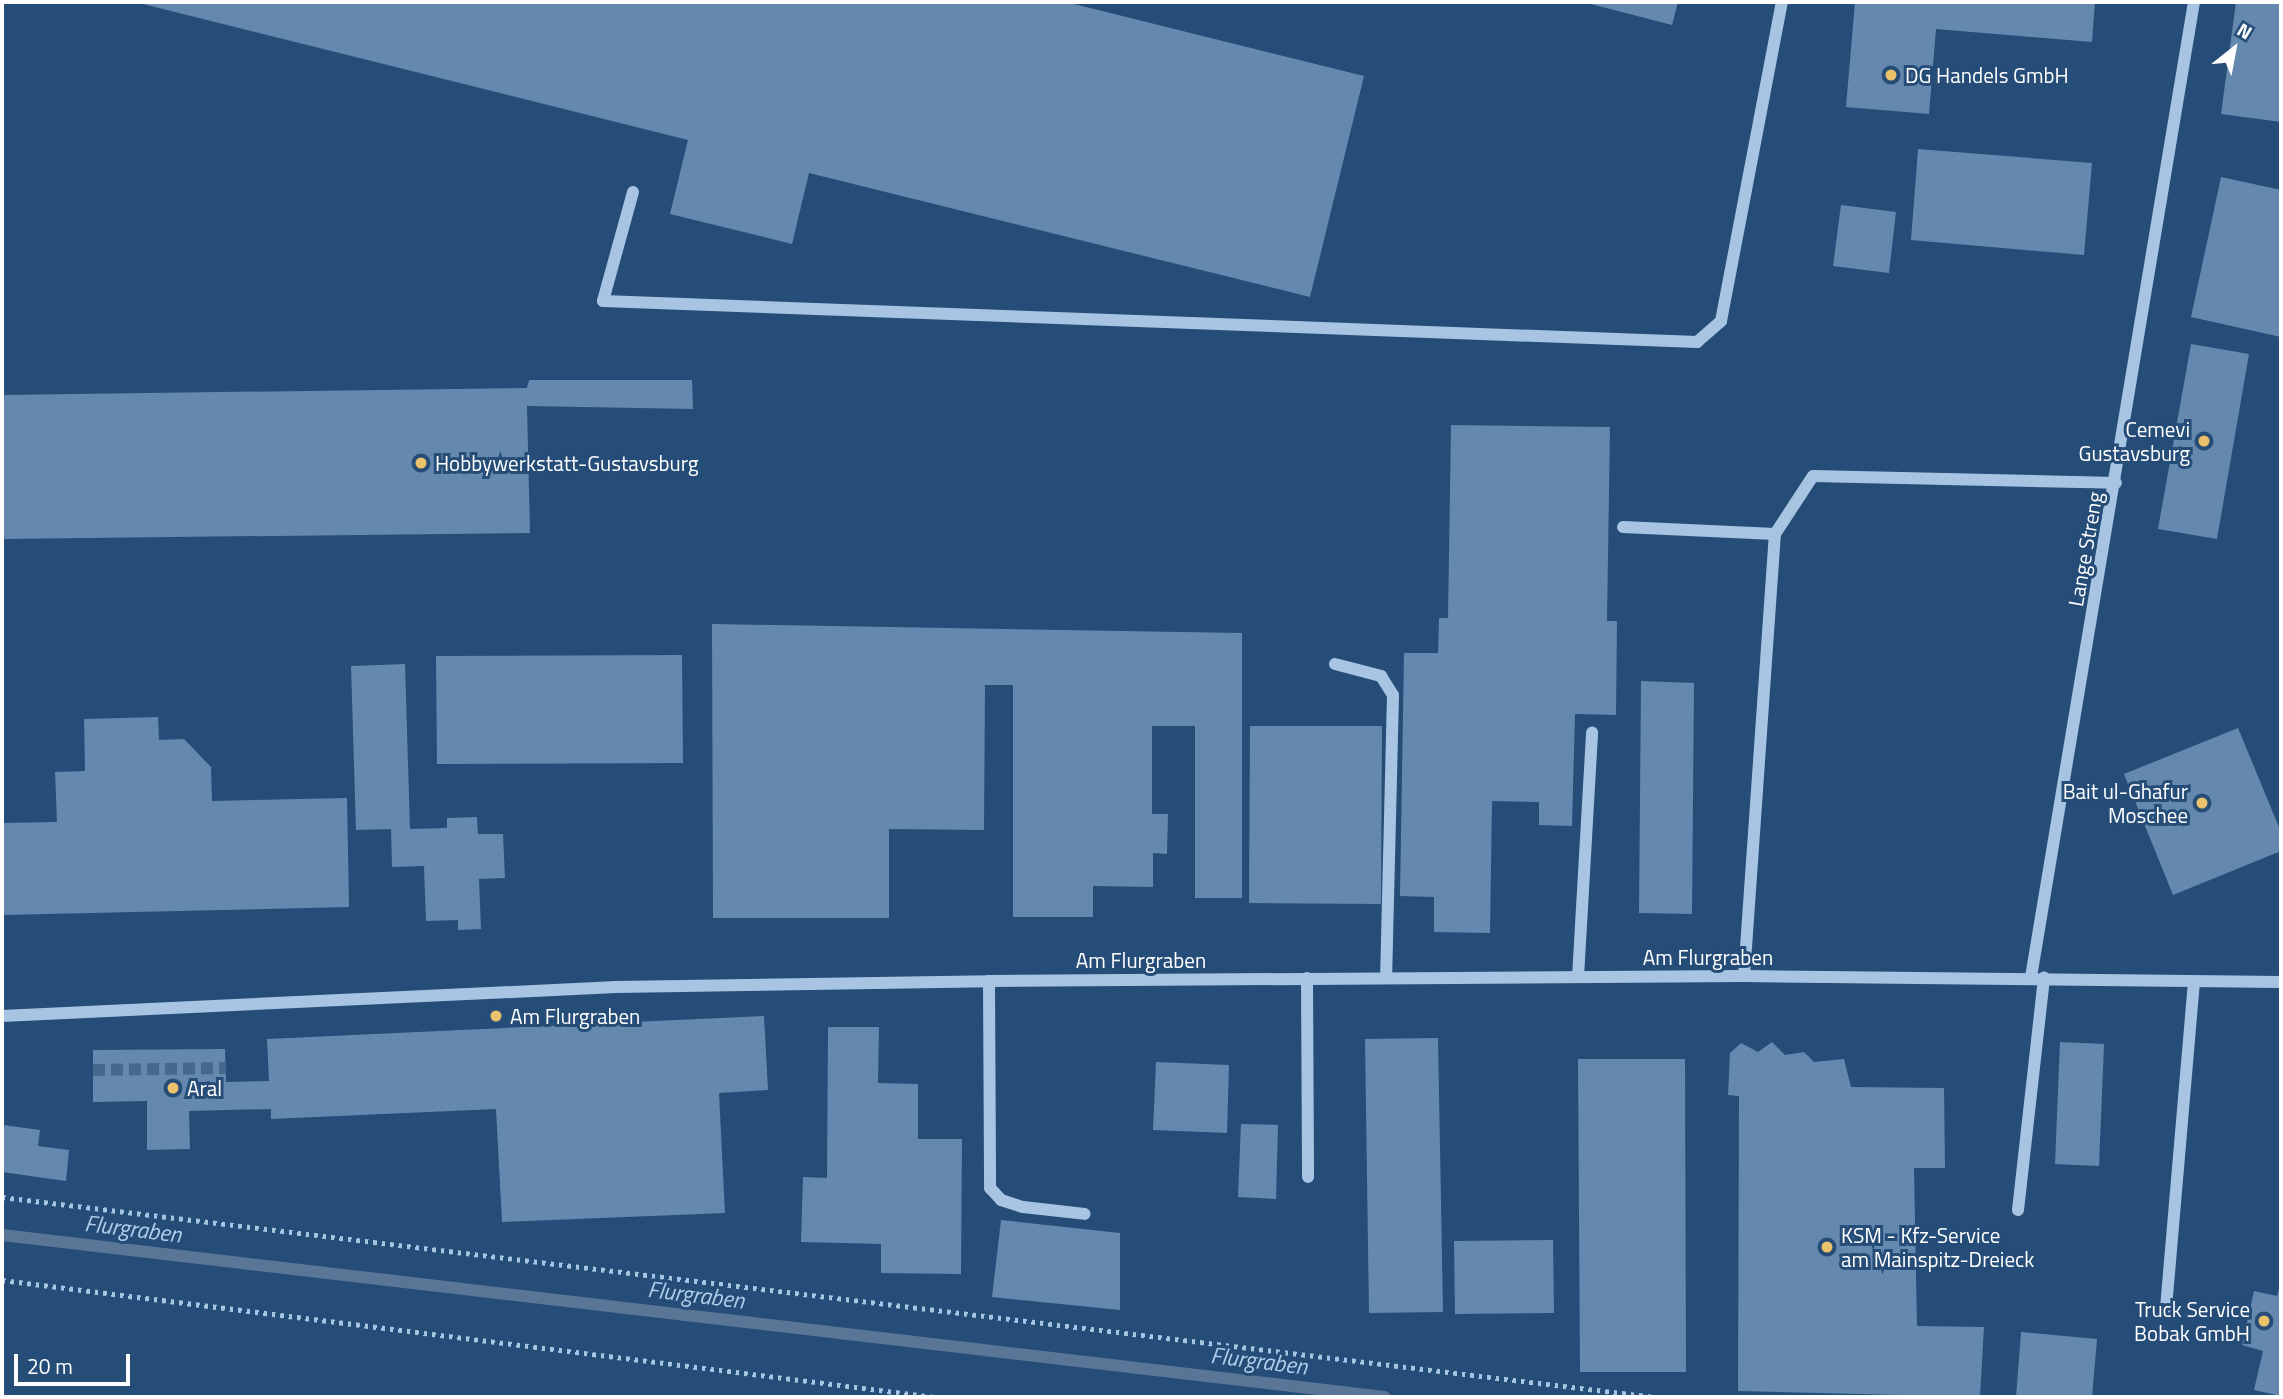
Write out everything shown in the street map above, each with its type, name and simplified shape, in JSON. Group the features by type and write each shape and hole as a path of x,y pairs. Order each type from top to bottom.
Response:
{"street":[{"path":"633,192 603,301 1697,342 1721,321 1782,2"},
{"name":"Lange Streng","path":"2018,1210 2038,977 2194,2"},
{"path":"1744,976 1775,534 1813,476 2116,483"},
{"path":"1623,527 1775,534"},
{"path":"1335,664 1381,676 1393,695 1386,978"},
{"path":"1578,977 1592,732"},
{"name":"Am Flurgraben","path":"2,1016 616,987 989,981 1744,976 2038,977 2281,982"},
{"path":"1307,978 1308,1177"},
{"path":"989,981 990,1188 1001,1200 1023,1207 1085,1214"},
{"path":"2166,1308 2194,981"}],"path":[{"path":"2,1197 1655,1397"},
{"path":"2,1280 935,1397"}],"building":[{"path":"135,2 1066,2 1364,76 1310,297 809,173 792,244 670,214 688,140"},
{"path":"1583,2 1678,2 1672,25"},
{"name":"DG Handels GmbH","path":"1855,2 2095,2 2092,42 1936,29 1929,114 1846,107"},
{"path":"2236,2 2281,2 2281,122 2221,114"},
{"path":"1918,149 2092,163 2084,255 1911,240"},
{"path":"2221,177 2281,190 2281,337 2191,317"},
{"path":"1841,205 1896,212 1889,273 1833,266"},
{"name":"Cemevi Gustavsburg","path":"2191,344 2249,354 2217,539 2158,529"},
{"path":"529,380 692,380 693,409 527,406 530,533 2,539 2,395 527,388"},
{"path":"1451,425 1610,427 1607,621 1617,621 1616,715 1575,714 1572,826 1539,825 1539,802 1492,801 1490,933 1434,932 1434,897 1400,896 1404,653 1438,653 1439,618 1448,618"},
{"path":"712,624 1242,633 1242,898 1195,898 1195,726 1152,726 1152,814 1168,814 1167,854 1153,853 1153,887 1093,886 1093,917 1013,917 1013,685 985,685 984,830 889,829 889,918 713,918"},
{"path":"682,655 683,763 437,764 436,656"},
{"path":"405,664 410,829 447,828 447,818 477,817 478,834 503,834 505,878 479,879 481,929 458,930 458,920 426,921 424,866 392,867 391,829 356,830 351,666"},
{"path":"1641,681 1694,683 1692,914 1639,913"},
{"path":"158,717 159,740 184,739 211,767 212,801 347,798 349,907 2,915 2,823 57,822 55,772 85,771 84,719"},
{"path":"1250,726 1382,726 1381,904 1249,903"},
{"name":"Bait ul-Ghafur Moschee","path":"2238,728 2281,832 2281,851 2173,895 2124,774"},
{"path":"764,1016 768,1090 719,1093 725,1213 502,1222 496,1109 271,1119 271,1109 189,1111 190,1149 147,1150 147,1101 93,1102 93,1050 225,1049 226,1082 269,1081 267,1039"},
{"path":"828,1027 879,1027 878,1083 918,1084 918,1139 962,1139 961,1274 881,1273 881,1244 801,1242 803,1177 827,1178"},
{"path":"1438,1038 1443,1312 1369,1313 1365,1039"},
{"name":"KSM - Kfz-Service am Mainspitz-Dreieck","path":"1772,1042 1785,1055 1804,1052 1814,1062 1844,1059 1851,1087 1944,1088 1945,1168 1914,1168 1917,1326 1984,1327 1980,1397 1738,1391 1739,1096 1728,1095 1730,1053 1741,1043 1758,1052"},
{"path":"2060,1042 2104,1044 2099,1166 2055,1164"},
{"path":"1578,1059 1685,1059 1686,1372 1580,1372"},
{"path":"1156,1062 1229,1065 1227,1133 1153,1130"},
{"path":"1241,1124 1278,1125 1276,1199 1238,1197"},
{"path":"3,1125 40,1130 38,1146 69,1150 66,1181 2,1172"},
{"path":"1001,1220 1120,1233 1120,1310 992,1297"},
{"path":"1553,1240 1554,1313 1455,1314 1454,1241"},
{"name":"Truck Service Bobak GmbH","path":"2281,1281 2281,1396 2254,1390 2263,1351 2242,1345 2254,1291 2277,1296"},
{"path":"2021,1332 2097,1339 2092,1397 2016,1397"}],"waterway":[{"name":"Flurgraben","path":"2,1235 1385,1397"}],"tunnel":[{"path":"93,1070 226,1068"}],"place":[{"name":"DG Handels GmbH","path":"1891,75"},
{"name":"Cemevi Gustavsburg","path":"2204,441"},
{"name":"Hobbywerkstatt-Gustavsburg","path":"421,463"},
{"name":"Bait ul-Ghafur Moschee","path":"2202,803"},
{"name":"Am Flurgraben","path":"496,1016"},
{"name":"Aral","path":"173,1088"},
{"name":"KSM - Kfz-Service am Mainspitz-Dreieck","path":"1827,1247"},
{"name":"Truck Service Bobak GmbH","path":"2264,1321"}]}
